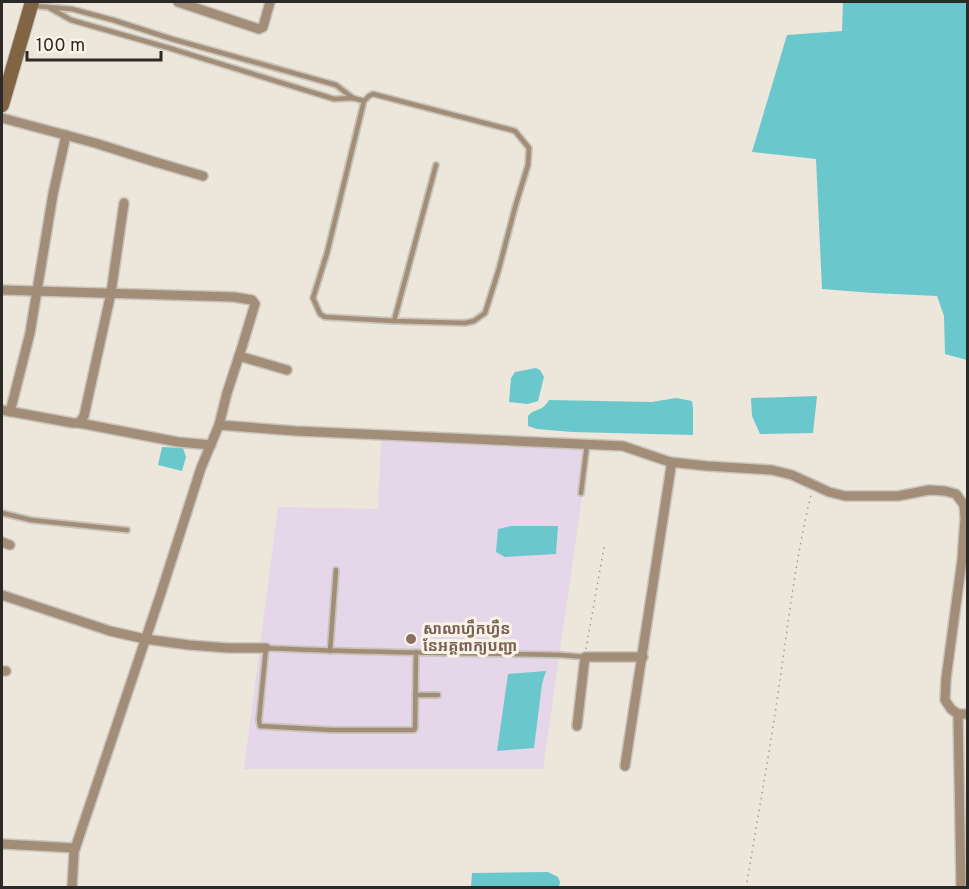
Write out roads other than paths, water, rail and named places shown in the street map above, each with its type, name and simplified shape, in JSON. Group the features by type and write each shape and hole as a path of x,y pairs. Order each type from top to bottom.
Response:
{"street":[{"path":"182,2 259,29 263,27 270,2"},
{"path":"2,105 31,3"},
{"path":"2,118 95,142 203,176"},
{"path":"66,135 53,194 30,333 6,411 178,442 211,445"},
{"path":"79,423 84,416 111,293 124,203"},
{"path":"2,290 234,297 252,300 255,304 226,393 219,425 201,468 75,848 72,888"},
{"path":"239,356 287,370"},
{"path":"219,425 476,441 622,446 670,462 772,470 792,475 829,492 855,496 898,496 929,490 956,494 963,504 965,518 945,700 951,709 963,714 961,888"},
{"path":"625,766 643,657 670,462"},
{"path":"2,595 110,631 146,639 198,646 266,648"},
{"path":"577,726 585,657 643,657"},
{"path":"2,844 75,848"}],"lane":[{"path":"31,3 72,9 336,86 352,98"},
{"path":"48,7 71,20 334,99 352,98 364,101"},
{"path":"373,94 515,131 529,148 528,165 485,313 474,321 465,323 394,321 325,317 320,314 313,298 327,253 364,101 373,94"},
{"path":"394,321 436,165"},
{"path":"581,492 587,444"},
{"path":"2,513 31,520 127,530"},
{"path":"330,651 336,570"},
{"path":"416,652 415,728 411,731 260,726 266,648 561,655 585,657"},
{"path":"416,695 438,695"}],"water":[{"path":"843,2 967,2 967,360 945,354 944,316 937,296 822,289 816,159 752,152 787,35 842,31"},
{"path":"536,368 544,377 538,401 528,404 509,402 511,378 515,372"},
{"path":"817,396 813,433 760,434 752,416 751,398"},
{"path":"676,398 692,401 693,435 572,432 528,426 528,416 543,407 549,400 652,402"},
{"path":"162,447 183,448 186,457 182,471 158,465"},
{"path":"511,526 558,526 556,554 505,557 496,552 498,529"},
{"path":"546,671 542,684 534,748 497,751 508,674"},
{"path":"548,872 558,877 559,887 471,887 472,873"}],"place":[{"name":"សាលាហ្វឹកហ្វឺន នែអគ្គពាក្យបញ្ជា","path":"411,639"}]}
